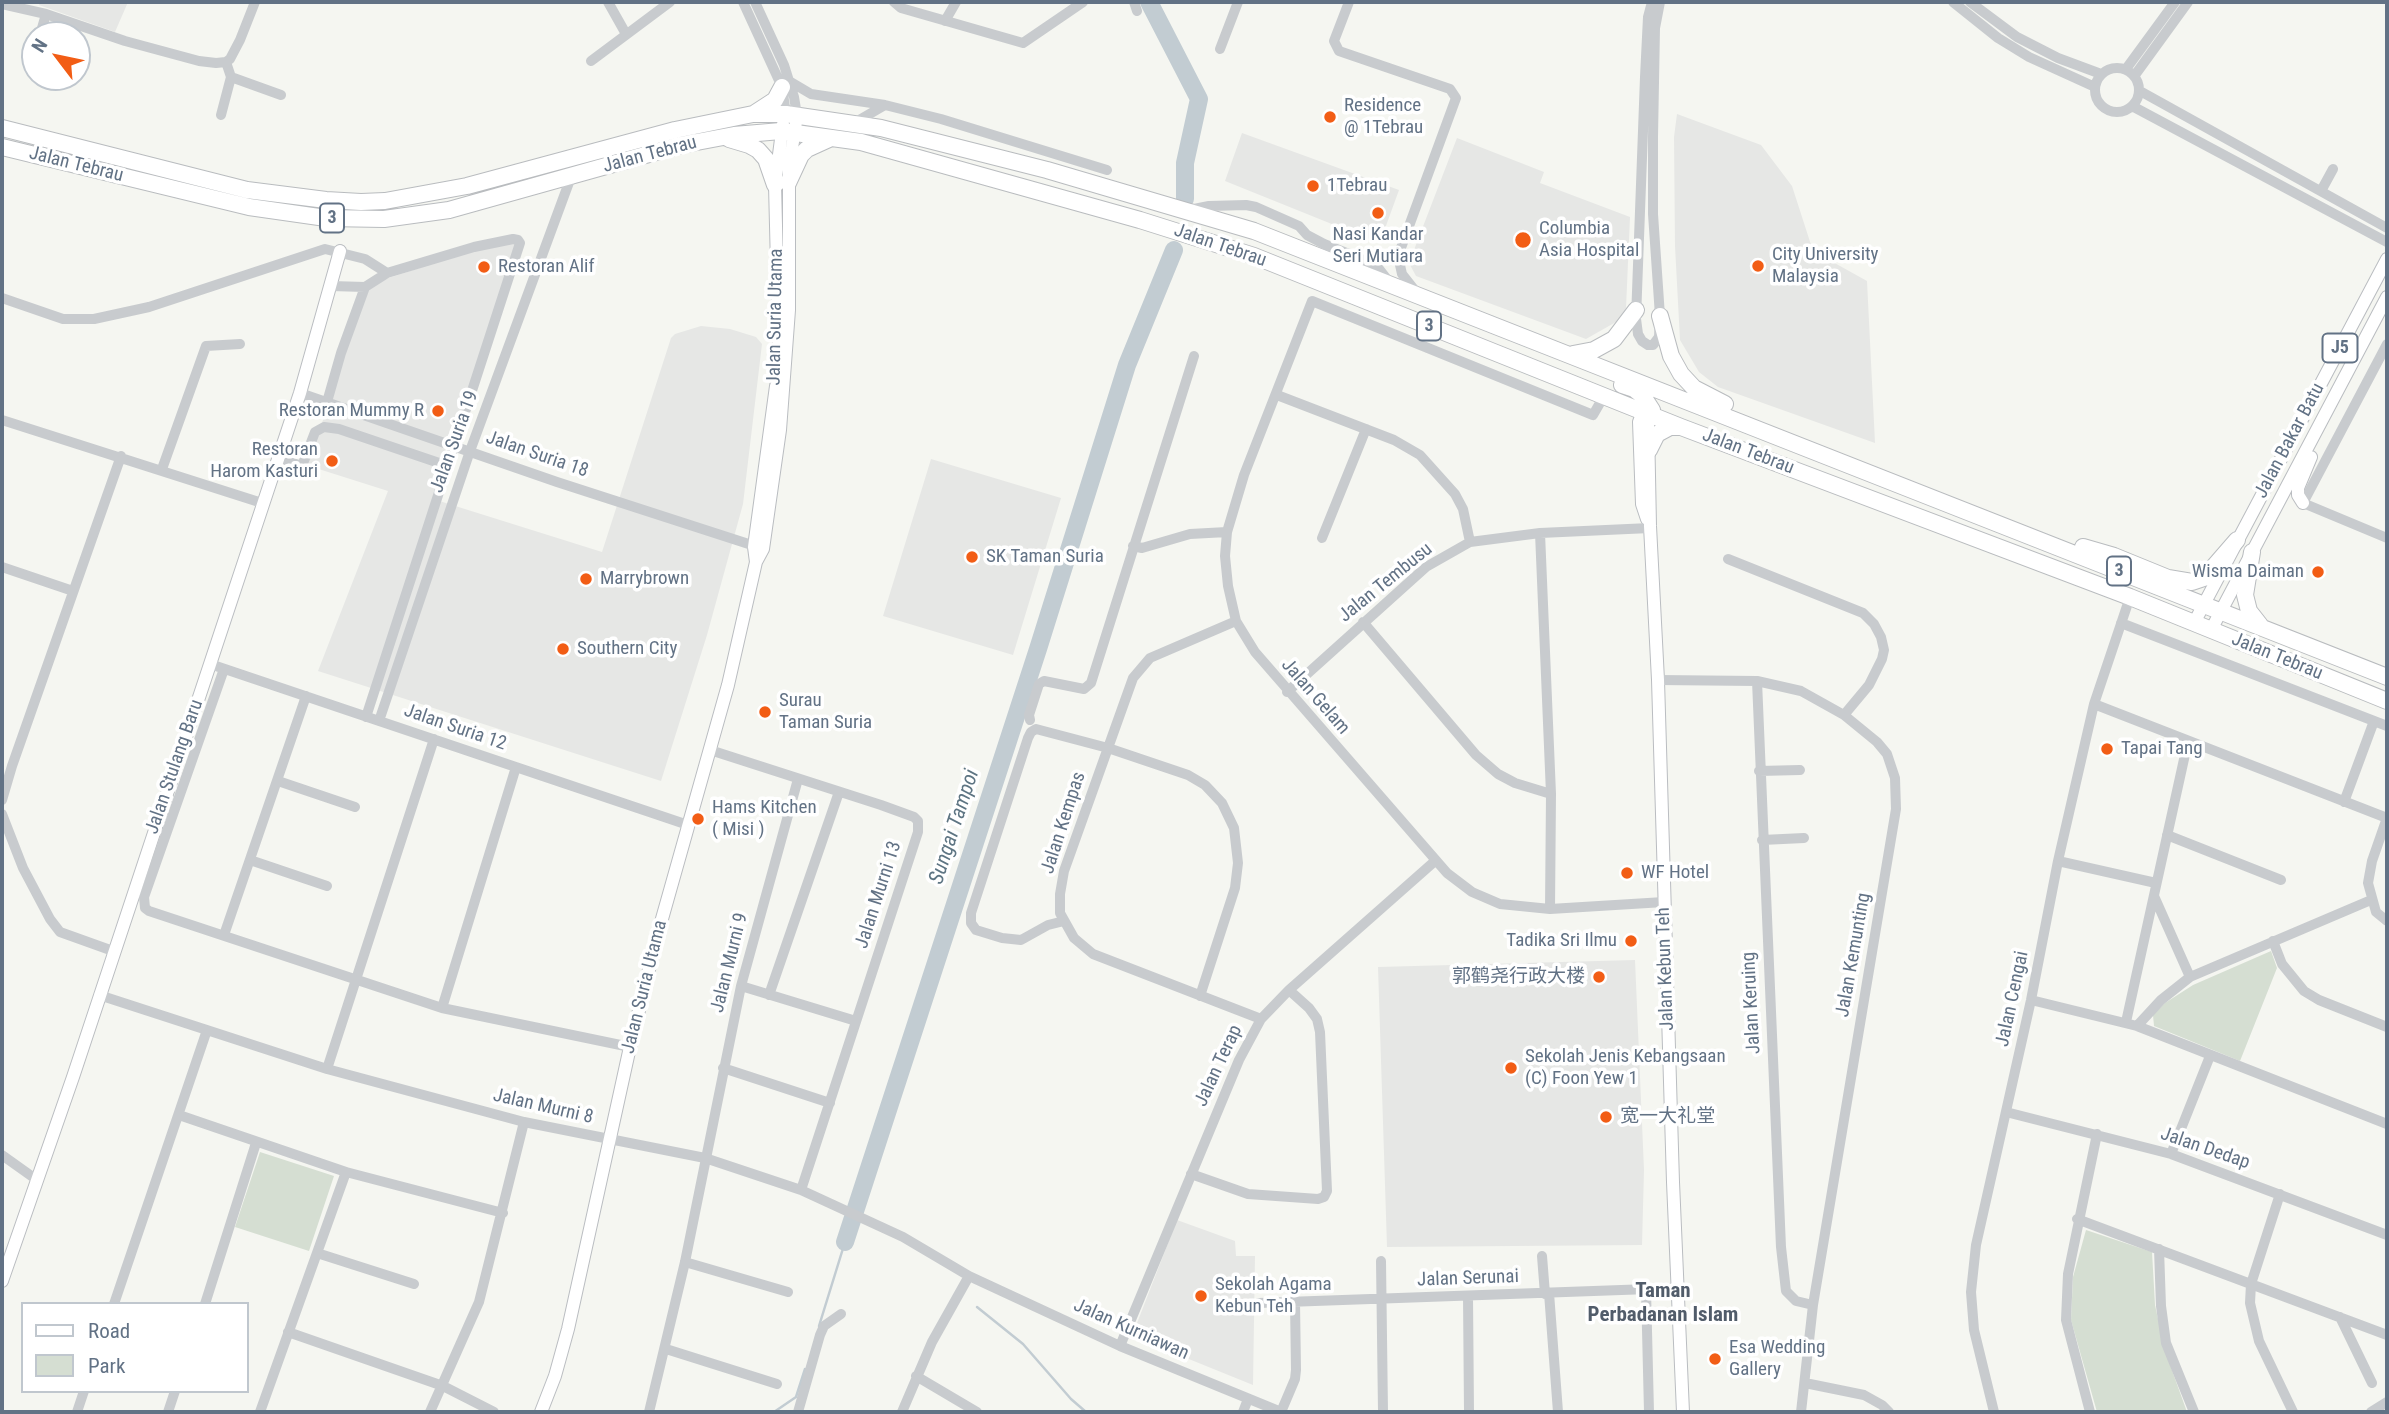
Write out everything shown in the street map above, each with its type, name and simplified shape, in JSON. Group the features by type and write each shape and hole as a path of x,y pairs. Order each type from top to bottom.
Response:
{"highway":[{"path":"753,114 775,100 786,84"},
{"name":"Jalan Tebrau","path":"2,128 247,190 361,202 385,201 467,186 675,130 753,114 792,114 854,123 1047,170 1254,231 2387,677"},
{"name":"Jalan Tebrau","path":"2,147 249,207 326,218 384,219 449,210 681,145 723,137 788,132 861,142 968,170 1254,256 1681,427 2130,597 2387,701"},
{"path":"723,137 758,150 782,184 807,149 831,138"},
{"path":"1570,354 1594,350 1614,339 1636,310"},
{"path":"1660,316 1671,356 1694,388 1808,443 1849,466"},
{"path":"1503,328 1526,346 1634,389 1646,413 1671,399 1684,399"},
{"path":"1649,450 1657,434 1670,427 1681,427"},
{"path":"2036,539 2094,550 2168,578 2192,582 2204,578 2237,540"},
{"path":"2252,552 2245,595 2249,611 2262,628"}],"main road":[{"name":"Jalan Suria Utama","path":"541,1412 555,1376 568,1329 630,1047 728,685 759,548 779,363 782,184 792,114"},
{"name":"Jalan Stulang Baru","path":"2,1281 300,393 341,251"},
{"name":"Jalan Bakar Batu","path":"2194,623 2387,259"},
{"path":"2337,393 2387,289"},
{"name":"Jalan Bakar Batu","path":"2211,630 2387,297"},
{"name":"Jalan Kebun Teh","path":"1646,413 1658,680 1683,1412"},
{"name":"Jalan Kebun Teh","path":"1646,413 1642,504 1650,527"},
{"path":"2303,503 2298,495 2298,488 2311,456 2311,442"}],"street":[{"path":"2,4 31,6 46,15 125,41 186,58 216,63 230,59 255,2"},
{"path":"608,2 626,34"},
{"path":"592,61 670,2"},
{"path":"743,2 786,84 811,94 885,105 971,127 1107,170"},
{"path":"755,2 786,84 792,114"},
{"path":"945,21 956,2"},
{"path":"900,4 945,21 1023,43 1083,2"},
{"path":"1220,49 1238,2"},
{"path":"1349,2 1334,41 1339,51 1450,89 1456,98 1398,256 1402,274 1419,295"},
{"path":"1652,2 1648,17 1645,65 1636,310 1638,334 1648,345 1653,345 1658,337 1660,316 1653,214 1655,28 1660,2"},
{"path":"1953,2 1998,38 2029,57 2095,87"},
{"path":"1970,2 2017,37 2058,58 2101,74"},
{"path":"2130,72 2175,2"},
{"path":"2130,72 2188,2"},
{"path":"44,21 46,15"},
{"path":"221,115 231,77 226,61"},
{"path":"2140,91 2132,106 2118,112 2104,108 2098,102 2095,87 2101,74 2112,67 2130,72 2140,91 2387,228"},
{"path":"231,77 281,95"},
{"path":"854,123 885,105"},
{"path":"2132,106 2387,242"},
{"path":"964,149 971,127"},
{"path":"1047,170 1052,152"},
{"path":"2320,191 2333,169"},
{"name":"Jalan Suria 19","path":"379,721 470,451 571,177"},
{"path":"1186,211 1209,206 1256,207 1299,226 1324,244 1376,265 1390,283"},
{"path":"331,286 365,287 387,273 474,247 513,239 520,243 366,717"},
{"path":"2,298 63,319 78,321 149,307 319,250 341,251 365,259 387,273"},
{"path":"1376,265 1398,256"},
{"path":"327,402 365,287"},
{"name":"Jalan Gelam","path":"1612,399 1593,415 1312,301 1244,475 1227,532 1226,566 1236,621 1255,652 1447,873 1472,891 1500,904 1550,909 1664,902"},
{"path":"162,469 206,346 240,344"},
{"path":"2387,344 2303,503 2387,538"},
{"path":"1030,720 1028,715 1039,684 1044,681 1084,689 1091,683 1194,356"},
{"name":"Jalan Suria 18","path":"300,393 759,548"},
{"path":"1277,395 1394,440 1420,455 1455,494 1463,509 1470,542"},
{"path":"2,420 262,503"},
{"path":"277,458 302,466 315,432 324,427 339,429 448,466"},
{"path":"400,449 408,429"},
{"path":"1322,538 1366,429"},
{"path":"2,800 7,764 121,456"},
{"name":"Jalan Tembusu","path":"1287,692 1426,567 1470,542 1540,533 1650,527"},
{"path":"1133,546 1142,548 1190,534 1227,532"},
{"path":"1540,533 1551,794 1550,909"},
{"path":"1728,559 1864,613 1874,624 1884,650 1882,659 1869,685 1844,715"},
{"path":"2,568 73,591"},
{"name":"Jalan Cengai","path":"1994,1412 1975,1330 1971,1292 1976,1245 2094,704 2130,597"},
{"name":"Jalan Kempas","path":"1064,921 1060,913 1060,894 1064,871 1133,678 1150,658 1236,621"},
{"path":"1363,622 1476,755 1498,774 1515,783 1551,794"},
{"path":"2120,624 2387,726"},
{"name":"Jalan Suria 12","path":"210,664 688,825"},
{"path":"224,669 144,897 145,908 153,913 442,1008 630,1047"},
{"path":"2309,696 2319,674"},
{"name":"Jalan Kemunting","path":"1658,680 1756,681 1801,691 1844,715 1877,742 1887,754 1895,778 1896,809 1814,1305 1801,1412"},
{"name":"Jalan Keruing","path":"1756,681 1782,1258 1786,1291 1796,1301 1814,1305"},
{"path":"224,935 306,696"},
{"path":"2094,704 2387,818 2372,861 2368,883 2376,912 2387,921"},
{"path":"2344,802 2374,721"},
{"path":"1200,996 1235,888 1238,863 1234,828 1222,803 1205,785 1188,775 1108,748 1036,729 1031,732 971,913 971,923 976,930 1002,938 1021,940 1048,925 1064,921 1074,938 1093,954 1200,996 1261,1019"},
{"path":"327,1069 358,981 434,739"},
{"path":"2131,1024 2156,883 2188,741"},
{"name":"Jalan Murni 13","path":"710,750 914,817 918,821 919,827 801,1190"},
{"path":"442,1008 516,767"},
{"path":"1759,771 1800,769"},
{"name":"Jalan Murni 9","path":"649,1412 685,1262 741,986 798,779"},
{"path":"278,781 355,807"},
{"path":"769,995 839,792"},
{"path":"2,814 23,868 50,919 60,932 113,951"},
{"path":"2167,835 2281,880"},
{"path":"1762,840 1804,838"},
{"path":"250,860 327,886"},
{"name":"Jalan Terap","path":"1120,1346 1239,1060 1261,1019 1289,990 1435,861"},
{"path":"2059,861 2156,883"},
{"path":"2154,896 2190,978"},
{"path":"2131,1024 2190,978 2371,901"},
{"path":"2273,941 2282,964 2304,991 2319,1000 2387,1027"},
{"path":"741,986 856,1021"},
{"path":"1191,1174 1248,1194 1318,1199 1324,1197 1327,1191 1320,1032 1317,1020 1309,1008 1289,990"},
{"name":"Jalan Murni 8","path":"99,995 327,1069 524,1122 705,1158 821,1198 922,1247 968,1276"},
{"path":"2031,1000 2131,1024 2387,1124"},
{"path":"115,1302 207,1030"},
{"path":"2171,1154 2210,1056"},
{"path":"723,1068 830,1103"},
{"name":"Jalan Dedap","path":"2006,1112 2171,1154 2387,1235"},
{"path":"179,1115 346,1172 503,1213"},
{"path":"430,1412 479,1302 524,1122"},
{"path":"2090,1412 2066,1320 2068,1273 2077,1219 2097,1135"},
{"path":"206,1302 256,1143"},
{"path":"2,1155 37,1180"},
{"path":"260,1412 346,1172"},
{"path":"2280,1194 2250,1284 2253,1323 2259,1342 2293,1412"},
{"path":"2077,1219 2387,1335"},
{"path":"2159,1249 2161,1306 2166,1343 2194,1412"},
{"path":"317,1253 414,1284"},
{"path":"1542,1256 1558,1412"},
{"path":"1381,1261 1383,1412"},
{"path":"685,1262 788,1292"},
{"path":"902,1412 916,1376 968,1276"},
{"name":"Jalan Kurniawan","path":"968,1276 1120,1346 1281,1412"},
{"name":"Jalan Serunai","path":"1259,1303 1677,1287"},
{"path":"1646,1289 1648,1412"},
{"path":"1468,1296 1469,1412"},
{"path":"1281,1412 1295,1379 1295,1302"},
{"path":"798,1412 820,1335 824,1326 841,1314"},
{"path":"2340,1317 2372,1383"},
{"path":"288,1332 443,1386 494,1412"},
{"path":"666,1349 777,1384"},
{"path":"916,1376 977,1412"},
{"path":"1805,1383 1864,1395 1889,1412"},
{"path":"77,1412 83,1393"},
{"path":"168,1412 174,1393"},
{"path":"1243,1412 1248,1399"},
{"path":"2371,1412 2387,1402"}],"shaded area":[{"path":"40,2 128,2 115,32 91,23 91,21 39,5"},
{"name":"City University Malaysia","path":"1677,114 1761,145 1792,186 1813,251 1867,281 1875,443 1718,387 1699,372 1680,340 1675,246 1674,137"},
{"path":"1242,133 1399,190 1383,234 1374,241 1225,181"},
{"name":"Columbia Asia Hospital","path":"1457,138 1544,172 1540,183 1630,217 1626,308 1623,318 1586,339 1416,276 1409,263"},
{"path":"517,243 433,499 602,552 671,338 675,334 701,326 730,329 756,337 762,344 743,504 707,635 661,781 318,671 388,491 306,465 368,289 376,282 478,249"},
{"name":"SK Taman Suria","path":"931,459 1061,498 1013,655 883,616"},
{"name":"Sekolah Jenis Kebangsaan (C) Foon Yew 1","path":"1635,960 1644,1170 1642,1245 1387,1247 1378,967"},
{"name":"Sekolah Agama Kebun Teh","path":"1177,1220 1235,1241 1236,1256 1255,1256 1253,1385 1132,1336"}],"green space":[{"path":"2271,951 2277,968 2240,1061 2154,1026 2153,1015 2165,1003 2193,985"},
{"path":"260,1152 334,1176 309,1251 235,1227"},
{"path":"2086,1230 2152,1252 2155,1305 2165,1351 2187,1412 2097,1412 2071,1320 2073,1277"}],"waterway":[{"name":"Sungai Tampoi","path":"1149,2 1199,99 1185,163 1185,199"},
{"name":"Sungai Tampoi","path":"845,1242 1038,649 1127,365 1174,250"},
{"name":"Sungai Tampoi","path":"819,1326 845,1242"},
{"path":"977,1307 1023,1344 1071,1399 1086,1412"},
{"name":"Sungai Tampoi","path":"774,1412 796,1397 805,1369"}],"place":[{"name":"Residence @ 1Tebrau","path":"1330,117"},
{"name":"1Tebrau","path":"1313,186"},
{"name":"Nasi Kandar Seri Mutiara","path":"1378,213"},
{"name":"Columbia Asia Hospital","path":"1523,240"},
{"name":"City University Malaysia","path":"1758,266"},
{"name":"Restoran Alif","path":"484,267"},
{"name":"Restoran Mummy R","path":"438,411"},
{"name":"Restoran Harom Kasturi","path":"332,461"},
{"name":"SK Taman Suria","path":"972,557"},
{"name":"Wisma Daiman","path":"2318,572"},
{"name":"Marrybrown","path":"586,579"},
{"name":"Southern City","path":"563,649"},
{"name":"Surau Taman Suria","path":"765,712"},
{"name":"Tapai Tang","path":"2107,749"},
{"name":"Hams Kitchen ( Misi )","path":"698,819"},
{"name":"WF Hotel","path":"1627,873"},
{"name":"Tadika Sri Ilmu","path":"1631,941"},
{"name":"郭鹤尧行政大楼","path":"1599,977"},
{"name":"Sekolah Jenis Kebangsaan (C) Foon Yew 1","path":"1511,1068"},
{"name":"宽一大礼堂","path":"1606,1117"},
{"name":"Sekolah Agama Kebun Teh","path":"1201,1296"},
{"name":"Esa Wedding Gallery","path":"1715,1359"}],"district":[{"name":"Taman Perbadanan Islam","path":"1663,1304"}]}
